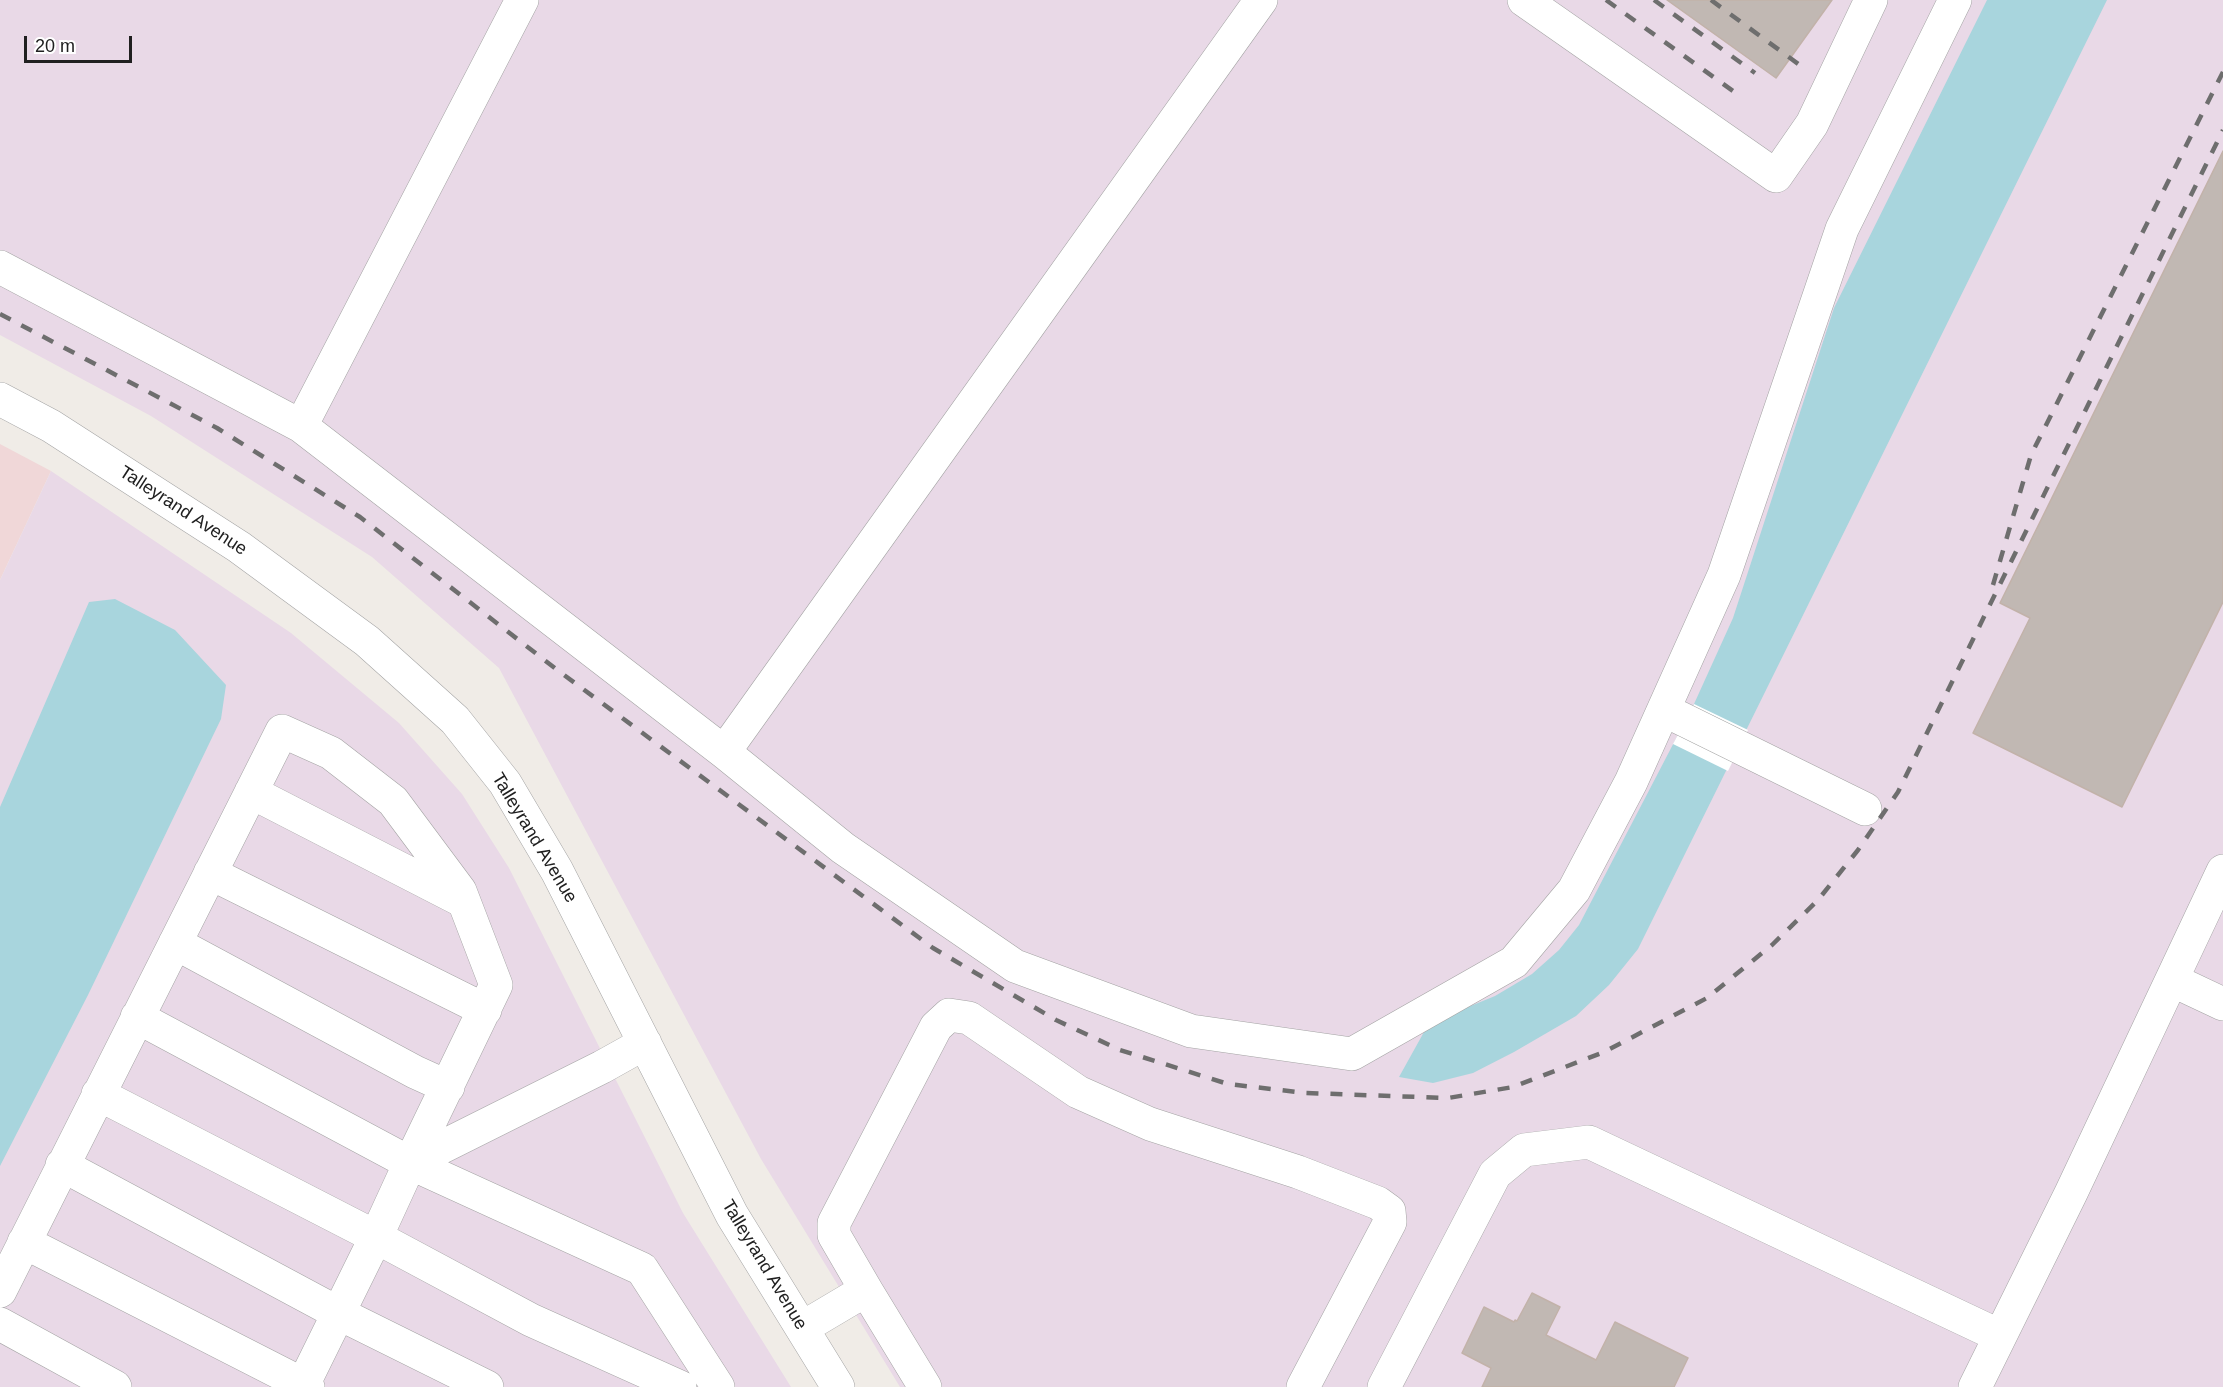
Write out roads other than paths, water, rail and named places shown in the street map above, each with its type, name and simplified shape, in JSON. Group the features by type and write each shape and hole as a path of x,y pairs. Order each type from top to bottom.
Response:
{"street":[{"path":"301,426 522,0"},
{"path":"724,752 1261,0"},
{"path":"1524,0 1776,176 1812,124 1871,0"},
{"path":"0,267 301,426 724,752 843,848 1015,966 1191,1031 1353,1054 1514,962 1574,890 1631,782 1675,715 1842,229 1954,0"},
{"name":"Talleyrand Avenue","path":"0,399 51,426 239,547 368,641 454,720 505,783 557,871 732,1215 838,1387"},
{"path":"1675,715 1865,809"},
{"path":"0,1292 24,1242 62,1165 282,731 331,753 393,801 460,891 496,985 304,1386 24,1242"},
{"path":"251,792 464,901"},
{"path":"1975,1387 2071,1193 2223,871"},
{"path":"210,873 485,1010"},
{"path":"175,943 415,1072 448,1087"},
{"path":"2172,980 2223,1004"},
{"path":"925,1387 834,1235 834,1223 936,1027 949,1015 969,1018 1078,1092 1150,1124 1298,1172 1378,1203 1389,1211 1390,1222 1303,1387"},
{"path":"137,1017 410,1163 642,1269 718,1387"},
{"path":"410,1163 602,1067 645,1043"},
{"path":"98,1094 376,1237 531,1320 680,1387"},
{"path":"1384,1387 1495,1174 1524,1150 1589,1142 2000,1336"},
{"path":"62,1165 338,1313 487,1387"},
{"path":"802,1328 866,1290"},
{"path":"0,1324 115,1387"}],"water":[{"path":"1987,0 2107,0 1638,949 1609,985 1576,1016 1514,1052 1473,1073 1433,1083 1399,1077 1429,1023 1495,996 1532,974 1559,950 1579,925 1694,704 1733,618 1834,308"},
{"path":"115,599 175,630 226,685 221,719 88,995 0,1166 0,807 89,602"}],"railway":[{"path":"1606,0 1733,91"},
{"path":"1654,0 1755,73"},
{"path":"1711,0 1801,66"},
{"path":"1993,585 2031,455 2223,72"},
{"path":"0,314 217,428 360,517 556,669 933,948 1056,1020 1120,1050 1228,1084 1306,1093 1448,1098 1513,1087 1604,1052 1707,998 1772,945 1818,900 1858,850 1898,792 2223,130"}]}
